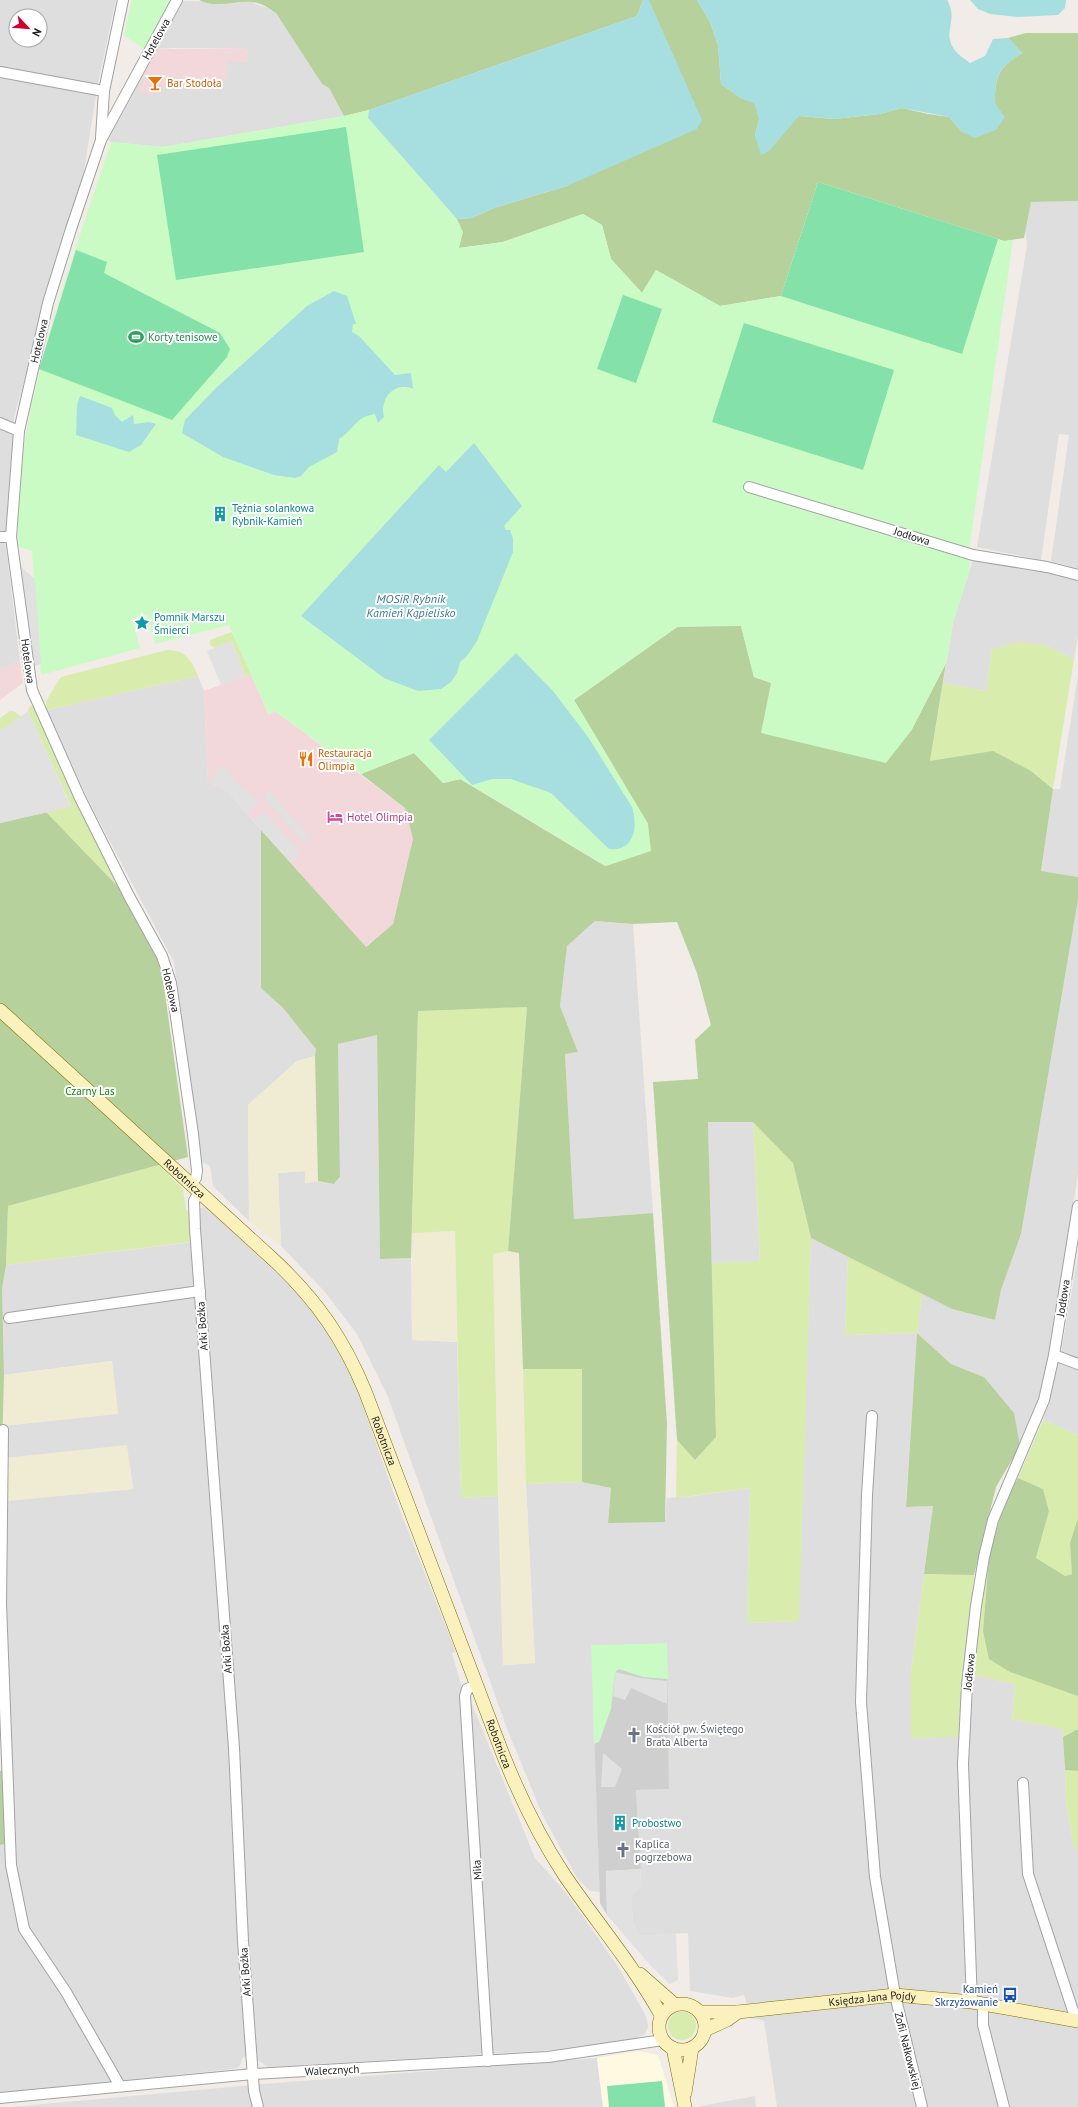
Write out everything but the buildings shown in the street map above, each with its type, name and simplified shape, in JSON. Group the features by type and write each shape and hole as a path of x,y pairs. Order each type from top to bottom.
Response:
{"street":[{"name":"Hotelowa","path":"101,140 104,91 123,0"},
{"name":"Hotelowa","path":"177,0 101,140 48,303 19,431 11,537 32,690 80,798 129,896 162,956 171,983 194,1134 197,1171 195,1188"},
{"path":"0,72 104,91"},
{"path":"0,423 19,431"},
{"name":"Jodłowa","path":"748,487 973,555 1047,567 1078,575"},
{"path":"0,537 11,537"},
{"name":"Robotnicza","path":"0,1010 301,1286 322,1311 343,1343 374,1413 517,1789 536,1828 565,1877 633,1968 662,2016"},
{"name":"Arki Bożka","path":"195,1188 194,1206 234,1748 243,1941 253,2074 258,2107"},
{"name":"Jodłowa","path":"1004,2107 977,2003 963,1764 967,1685 976,1606 984,1557 993,1520 1041,1411 1054,1355 1075,1240 1078,1206"},
{"path":"10,1318 200,1291"},
{"path":"1054,1355 1078,1364"},
{"name":"Zofii Nałkowskiej","path":"872,1416 867,1495 860,1702 875,1877 894,1995 922,2107"},
{"path":"3,1430 1,1604 11,1865 24,1929 66,1992 120,2086"},
{"name":"Miła","path":"477,1685 467,1689 465,1696 488,2061"},
{"path":"1023,1783 1028,1874 1077,2020"},
{"name":"Robotnicza","path":"633,1968 674,2004"},
{"name":"Księdza Jana Pojdy","path":"701,2012 738,2012 894,1995 977,2003 1077,2020"},
{"path":"668,2044 684,2050 692,2048 701,2041 705,2030 705,2021 701,2012 689,2004 674,2004 667,2009 662,2016 659,2028 668,2044 685,2105"},
{"name":"Księdza Jana Pojdy","path":"705,2030 727,2020 738,2012"},
{"name":"Walecznych","path":"0,2098 253,2074 548,2057 668,2044"},
{"path":"685,2105 692,2048"}],"shaded area":[{"path":"0,0 116,0 98,83 84,171 14,417 13,441 17,546 5,538 20,662 0,668"},
{"path":"183,1 253,2 271,9 276,13 322,84 329,88 344,116 163,147 111,142 108,140 141,78 158,85 170,77 179,76 221,82 226,75 228,60 246,62 248,48 157,48"},
{"path":"156,48 248,48 246,62 228,60 227,78 221,82 185,76 170,77 165,88 158,85 153,97 139,90 144,80 141,78"},
{"path":"1078,201 1078,569 1051,561 1069,435 1059,434 1041,560 977,547 1027,245 1025,231 1031,202"},
{"path":"973,560 1040,569 1078,579 1078,635 1074,659 1042,644 992,650 986,691 943,683 953,623"},
{"path":"21,567 35,579 41,664 33,667"},
{"path":"232,641 245,676 221,685 207,651"},
{"path":"20,662 23,683 0,700 0,668"},
{"name":"Hotel Olimpia","path":"251,674 268,714 275,711 405,808 413,839 393,924 365,947 229,793 208,783 204,691"},
{"path":"1078,675 1078,877 1041,871 1053,789 1060,789"},
{"path":"198,676 204,691 208,782 229,793 261,830 261,987 283,1008 317,1049 315,1056 297,1061 248,1105 249,1221 213,1186 210,1166 202,1162 174,962 90,804 47,710"},
{"path":"28,711 71,807 0,823 0,731"},
{"path":"222,764 239,785 256,798 259,803 247,813 229,793 210,783"},
{"path":"270,791 311,838 304,843 263,796"},
{"path":"265,812 301,854 291,863 253,820"},
{"path":"1078,900 1078,1174 1044,1380 1035,1413 1020,1446 984,1377 951,1364 917,1333 922,1294 952,1309 995,1320 1001,1290 1021,1234"},
{"path":"595,921 633,924 653,1213 574,1219 565,1053 578,1052 560,1006 567,946"},
{"path":"377,1035 380,1259 411,1258 412,1340 457,1342 461,1498 498,1496 503,1665 535,1663 526,1484 582,1482 611,1488 608,1522 665,1522 667,1498 694,1496 750,1488 747,1623 798,1621 811,1238 848,1256 845,1335 917,1333 906,1507 933,1506 911,1672 958,1736 973,1675 1015,1684 1012,1719 1063,1729 1066,1803 1074,1848 1078,1848 1078,2107 777,2107 764,2021 751,2018 744,1995 733,1998 690,1991 688,1933 640,1936 633,1923 631,1896 640,1886 641,1869 636,1790 669,1789 667,1643 591,1645 600,1892 590,1891 577,1878 542,1814 506,1726 388,1397 357,1334 324,1291 281,1246 278,1173 305,1171 306,1183 318,1181 334,1184 340,1178 338,1044"},
{"path":"315,1056 318,1181 305,1183 305,1171 278,1173 281,1246 249,1221 248,1105 297,1061"},
{"path":"708,1122 753,1122 760,1262 711,1263"},
{"path":"205,1206 309,1304 347,1360 397,1503 456,1652 452,1653 461,1684 462,1738 471,1737 469,1697 535,1858 567,1894 617,1965 646,2016 648,2027 645,2034 634,2039 573,2049 268,2067 257,2060 257,2054 243,2057 239,2067 233,2069 0,2093 0,1845 4,1844 4,1727 0,1727 1,1501 133,1489 130,1465 2,1458 3,1426 118,1413 112,1361 4,1375 2,1289 6,1265 201,1241 199,1209"},
{"path":"455,1231 457,1342 412,1340 412,1233"},
{"path":"508,1251 519,1252 526,1484 535,1663 503,1665 493,1253"},
{"path":"1078,1255 1078,1360 1061,1353"},
{"path":"112,1361 118,1414 3,1426 4,1375"},
{"path":"1058,1362 1078,1369 1078,1435 1043,1420"},
{"path":"127,1445 133,1489 7,1501 5,1458"},
{"path":"667,1643 669,1789 636,1790 641,1869 606,1871 607,1915 600,1903 591,1645"},
{"path":"615,1672 640,1678 667,1681 667,1704 631,1688 625,1700 613,1696"},
{"path":"603,1753 622,1769 615,1787 601,1787"},
{"path":"641,1869 640,1886 631,1896 633,1923 640,1936 676,1933 678,1980 670,1984 650,1965 607,1915 606,1871"},
{"path":"637,2051 658,2055 674,2107 603,2107 597,2058"},
{"path":"597,2058 603,2107 11,2107 263,2084"},
{"path":"755,2096 756,2107 701,2107 701,2106"}],"green space":[{"path":"132,0 168,0 170,3 145,49 124,36"},
{"path":"199,0 643,0 637,16 369,110 344,116 329,88 322,84 276,13 253,2 212,4"},
{"path":"649,0 697,0 710,22 718,45 721,84 741,98 755,103 759,119 755,136 799,116 834,119 880,114 902,108 949,117 962,132 995,103 997,79 1003,68 1022,53 1008,38 1026,33 1078,33 1078,201 1031,202 1024,238 1004,241 818,182 781,296 720,306 656,270 642,293 611,259 602,225 583,214 503,242 459,248 457,219 472,218 494,208 567,186"},
{"path":"369,110 368,118 457,219 463,232 459,248 503,242 583,214 602,225 611,259 642,293 656,270 720,306 781,296 818,182 1004,241 1013,240 970,544 970,569 953,623 946,663 911,731 886,763 761,733 771,683 754,677 741,626 677,627 574,700 648,824 651,851 606,866 461,779 443,783 414,753 361,774 275,711 269,715 229,625 155,644 147,614 132,619 140,648 41,675 32,551 17,546 21,463 30,412 49,334 111,142 163,147 344,116"},
{"path":"346,127 364,252 176,280 157,155"},
{"path":"818,182 998,239 962,354 781,296"},
{"name":"Korty tenisowe","path":"76,250 107,262 104,273 220,333 230,349 227,357 172,420 39,369"},
{"path":"623,295 662,309 636,383 597,369"},
{"path":"744,323 894,370 863,470 712,422"},
{"path":"680,625 741,626 754,677 911,731 946,663 930,761 993,751 1031,771 1053,789 1041,871 1078,877 1078,900 1021,1234 1001,1290 995,1320 952,1309 811,1238 793,1163 753,1122 708,1122 716,1437 695,1460 677,1440 653,1082 698,1079 695,1040 711,1025 697,973 677,922 633,924 595,921 567,946 560,1006 578,1052 565,1054 574,1219 653,1213 667,1424 665,1522 608,1523 611,1488 582,1482 582,1369 523,1369 519,1253 508,1251 527,1007 418,1011 411,1258 380,1259 377,1035 338,1044 340,1177 334,1184 318,1181 316,1049 283,1008 261,988 261,830 366,947 393,924 413,839 405,808 361,774 414,753 443,783 460,779 605,866 648,824 574,700"},
{"path":"232,632 251,674 245,676 232,641 215,648 210,645 210,641 212,639"},
{"path":"1018,642 1042,644 1074,659 1053,789 1031,771 930,761 943,683 986,691 992,649"},
{"path":"167,650 174,650 187,657 198,676 47,710 46,701 61,677"},
{"path":"30,706 34,706 125,894 46,812 71,806 28,711"},
{"path":"10,711 15,712 21,717 0,731 0,718"},
{"name":"Czarny Las","path":"46,812 125,894 155,951 163,980 188,1157 8,1206 6,1265 2,1289 4,1375 0,1529 0,823"},
{"path":"527,1007 508,1251 493,1254 498,1496 461,1498 455,1231 412,1233 418,1010"},
{"path":"753,1122 793,1163 811,1238 799,1621 747,1623 750,1488 676,1498 677,1440 695,1460 716,1437 711,1263 760,1261"},
{"path":"159,1165 183,1189 186,1210 190,1213 190,1242 6,1265 8,1206"},
{"path":"848,1256 922,1294 917,1333 845,1335"},
{"path":"917,1333 951,1364 984,1377 1014,1413 1020,1446 996,1487 974,1575 924,1574 933,1506 906,1507"},
{"path":"523,1369 582,1369 582,1482 526,1484"},
{"path":"1043,1420 1078,1435 1078,1518 1070,1543 1072,1574 1065,1576 1036,1558 1049,1511 1043,1489 1018,1478"},
{"path":"1018,1478 1043,1489 1049,1511 1036,1558 1065,1576 1072,1574 1070,1543 1078,1518 1078,1696 1010,1672 989,1659 983,1631 989,1557 1004,1504"},
{"path":"989,1557 983,1631 1078,1696 1078,1729 1063,1737 1062,1729 1012,1719 1015,1684 973,1675 981,1595"},
{"path":"924,1574 974,1575 958,1737 911,1738 911,1672"},
{"path":"667,1643 668,1679 643,1677 619,1669 615,1672 611,1709 599,1742 594,1744 591,1645"},
{"path":"1078,1729 1078,1771 1065,1770 1063,1737"},
{"path":"4,1770 4,1844 0,1845 0,1771"},
{"path":"1065,1770 1078,1771 1078,1848 1074,1848 1066,1803"},
{"path":"682,2012 692,2016 696,2026 692,2036 682,2040 672,2036 668,2026 672,2016"},
{"path":"662,2081 665,2107 609,2107 607,2086"}],"water":[{"path":"643,0 649,0 702,120 697,129 567,186 494,208 472,218 457,219 368,118 369,110 637,16"},
{"path":"697,0 947,0 952,17 949,35 951,44 958,53 970,63 985,56 993,39 1008,38 1022,53 1003,68 997,79 995,103 1005,117 996,130 975,138 962,132 949,117 902,108 880,114 834,119 799,116 769,151 761,155 755,136 759,119 755,104 741,98 721,84 718,45 710,22"},
{"path":"970,0 1066,0 1065,8 1058,15 1018,17 990,14 978,9"},
{"path":"334,291 347,296 356,324 353,324 352,332 359,336 395,375 411,373 413,389 400,387 390,393 384,404 384,417 378,423 375,414 363,418 339,439 337,452 309,467 301,476 295,478 274,475 223,457 182,433 185,420 217,387 307,306"},
{"path":"80,396 112,408 115,415 122,422 133,415 134,424 149,422 156,424 141,445 129,452 76,435 77,405"},
{"name":"MOSiR Rybnik Kamień Kąpielisko","path":"474,443 522,506 504,526 506,530 510,530 513,538 513,552 477,641 467,656 460,662 457,673 451,682 441,689 418,691 384,678 301,616 439,465 446,472"},
{"path":"516,653 553,691 588,737 632,807 635,822 634,829 629,842 624,846 618,849 609,849 551,793 511,779 492,779 472,785 429,740"}],"place":[{"name":"Bar Stodoła","path":"155,83"},
{"name":"Korty tenisowe","path":"136,337"},
{"name":"Tężnia solankowa Rybnik-Kamień","path":"220,514"},
{"name":"Pomnik Marszu Śmierci","path":"142,623"},
{"name":"Restauracja Olimpia","path":"306,759"},
{"name":"Hotel Olimpia","path":"335,817"},
{"name":"Kościół pw. Świętego Brata Alberta","path":"634,1735"},
{"name":"Probostwo","path":"620,1823"},
{"name":"Kaplica pogrzebowa","path":"623,1850"},
{"name":"Kamień Skrzyżowanie","path":"1010,1995"}]}
